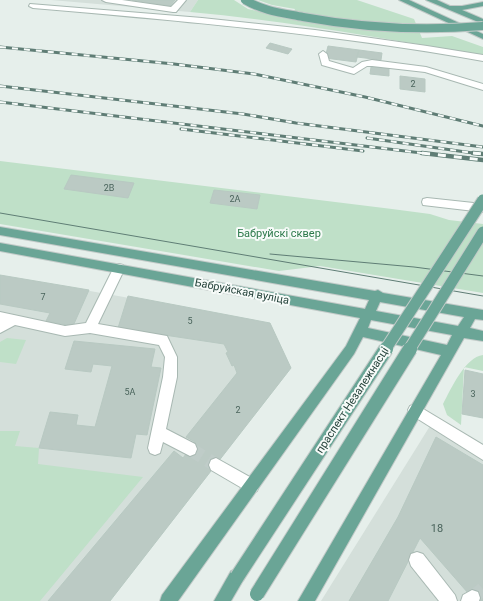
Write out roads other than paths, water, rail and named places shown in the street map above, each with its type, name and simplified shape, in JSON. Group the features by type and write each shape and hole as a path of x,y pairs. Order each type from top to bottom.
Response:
{"main road":[{"path":"245,0 267,10 318,20 369,27 421,30 483,26"},
{"path":"402,0 483,36"},
{"path":"430,0 483,22"},
{"path":"444,6 462,8 483,4"},
{"name":"праспект Незалежнасці","path":"222,601 483,200"},
{"name":"Бабруйская вуліца","path":"0,231 378,295 478,314"},
{"name":"праспект Незалежнасці","path":"254,597 483,232"},
{"name":"Бабруйская вуліца","path":"0,247 483,336"},
{"path":"168,601 350,350 378,295"},
{"path":"306,601 449,351 462,331 478,314"},
{"path":"360,331 449,351"}],"lane":[{"path":"106,0 174,10 182,0"},
{"path":"33,6 306,31 483,58"},
{"path":"323,54 325,63 354,71 365,64 372,63 426,70 483,87"},
{"path":"427,202 483,208"},
{"path":"90,328 119,268"},
{"path":"0,317 66,332 90,328 163,340 171,357 170,377 155,448"},
{"path":"0,328 14,320"},
{"path":"415,410 483,454"},
{"path":"159,432 190,449"},
{"path":"216,465 252,486"},
{"path":"418,560 449,601"}],"tunnel":[{"path":"190,449 216,465"},
{"path":"472,598 483,589"}],"tram line":[{"path":"0,213 483,296"},
{"path":"270,254 414,267 483,276"}],"railway":[{"path":"0,47 174,64 254,74 365,97 483,126"},
{"path":"0,86 243,114 296,123 483,147"},
{"path":"0,102 430,154"},
{"path":"181,129 363,151"},
{"path":"367,138 480,154"},
{"path":"422,153 483,160"},
{"path":"473,153 483,154"}],"park label":[{"name":"Бабруйскі сквер","path":"279,233"}]}
